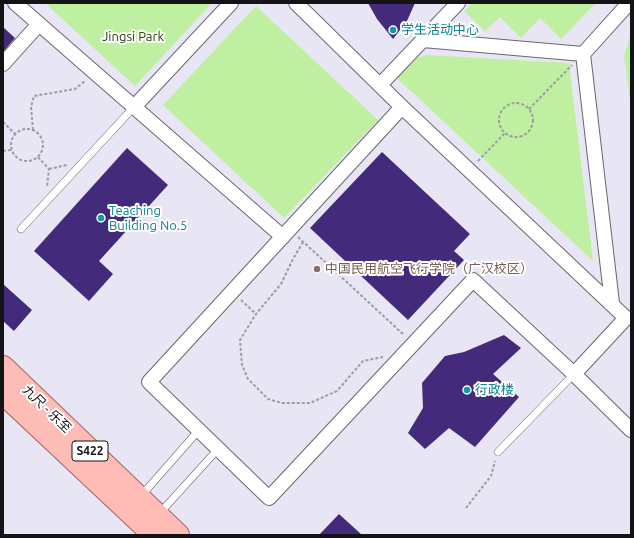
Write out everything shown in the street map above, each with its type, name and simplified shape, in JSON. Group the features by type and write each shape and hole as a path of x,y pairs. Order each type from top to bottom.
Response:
{"main road":[{"name":"九尺 - 乐至","path":"3,367 140,498 156,525"},
{"name":"九尺 - 乐至","path":"3,393 156,525 178,535"}],"street":[{"path":"15,3 134,107 287,233"},
{"path":"134,107 231,3"},
{"path":"296,3 402,107 612,303 626,318 574,374"},
{"path":"380,85 458,3"},
{"path":"612,303 583,54 629,3"},
{"path":"3,64 39,24"},
{"path":"423,40 583,54"},
{"path":"402,107 149,382 269,498 473,280 574,374 631,430"}],"lane":[{"path":"20,229 134,107"},
{"path":"498,452 574,374"},
{"path":"140,498 199,430"},
{"path":"156,525 218,448"}],"path":[{"path":"529,109 583,54"},
{"path":"33,130 31,107 34,96 75,89 96,73"},
{"path":"513,103 525,105 529,109 533,119 530,130 526,134 515,137 505,133 501,129 498,118 503,108 513,103"},
{"path":"3,122 15,134"},
{"path":"22,129 33,130 43,142 41,153 38,157 28,161 23,161 11,150 11,140 15,134 22,129"},
{"path":"469,170 505,133"},
{"path":"3,151 11,150"},
{"path":"38,157 49,169 45,202"},
{"path":"287,233 303,242 414,344"},
{"path":"303,242 293,259 282,284 256,314 240,340 242,365 248,379 268,399 282,403 310,403 337,391 363,361 404,354"},
{"path":"233,291 256,314"},
{"path":"466,508 491,476 498,452"}],"shaded area":[{"name":"中国民用航空飞行学院（广汉校区）","path":"3,3 631,3 631,535 3,535"}],"green space":[{"name":"Jingsi Park","path":"45,3 212,3 135,86"},
{"path":"472,3 596,3 561,39 540,18 521,38 500,17 485,31 464,11"},
{"path":"256,6 378,120 284,218 163,105"},
{"path":"631,32 631,107 624,56"},
{"path":"426,55 569,63 593,261 397,78 411,60"}],"building":[{"name":"学生活动中心","path":"368,3 415,3 407,21 393,39 377,19"},
{"path":"3,27 15,38 3,52"},
{"name":"Teaching Building No.5","path":"127,148 168,185 99,261 113,274 89,301 34,251"},
{"path":"382,152 470,234 454,251 464,260 408,320 310,228"},
{"path":"3,284 32,310 14,331 3,321"},
{"name":"行政楼","path":"504,335 521,348 493,374 519,397 475,447 449,428 425,449 408,433 423,408 422,383 445,356 464,352"},
{"path":"339,514 362,535 319,535"}],"place":[{"name":"学生活动中心","path":"393,30"},
{"name":"Teaching Building No.5","path":"101,218"},
{"name":"中国民用航空飞行学院（广汉校区）","path":"317,269"},
{"name":"行政楼","path":"467,390"}]}
